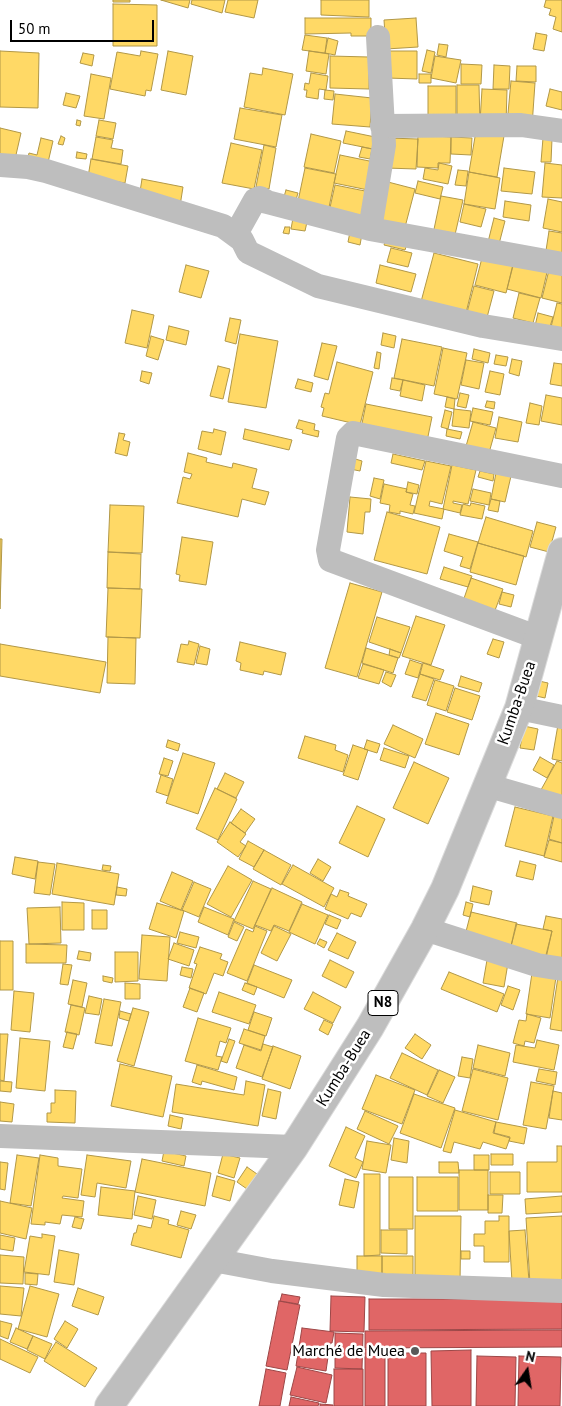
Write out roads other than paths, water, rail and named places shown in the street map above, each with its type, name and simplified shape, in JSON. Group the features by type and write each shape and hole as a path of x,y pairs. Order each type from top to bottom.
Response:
{"highway":[{"name":"Kumba-Buea","path":"109,1406 294,1147 370,1027 425,929 445,889 519,708 539,638 558,585 562,552"}],"street":[{"path":"370,229 384,145 378,37"},
{"path":"382,126 521,125 562,131"},
{"path":"0,165 28,167 46,171 223,226 242,240 248,252 318,286 483,326 562,339"},
{"path":"236,234 255,200 260,198 267,202 370,229 562,264"},
{"path":"539,638 330,560 328,550 348,438 353,433 562,476"},
{"path":"519,708 562,717"},
{"path":"486,785 562,807"},
{"path":"425,929 537,965 562,969"},
{"path":"0,1136 294,1147"},
{"path":"213,1260 272,1271 384,1285 562,1291"}],"place":[{"name":"Marché de Muea","path":"415,1351"}]}
